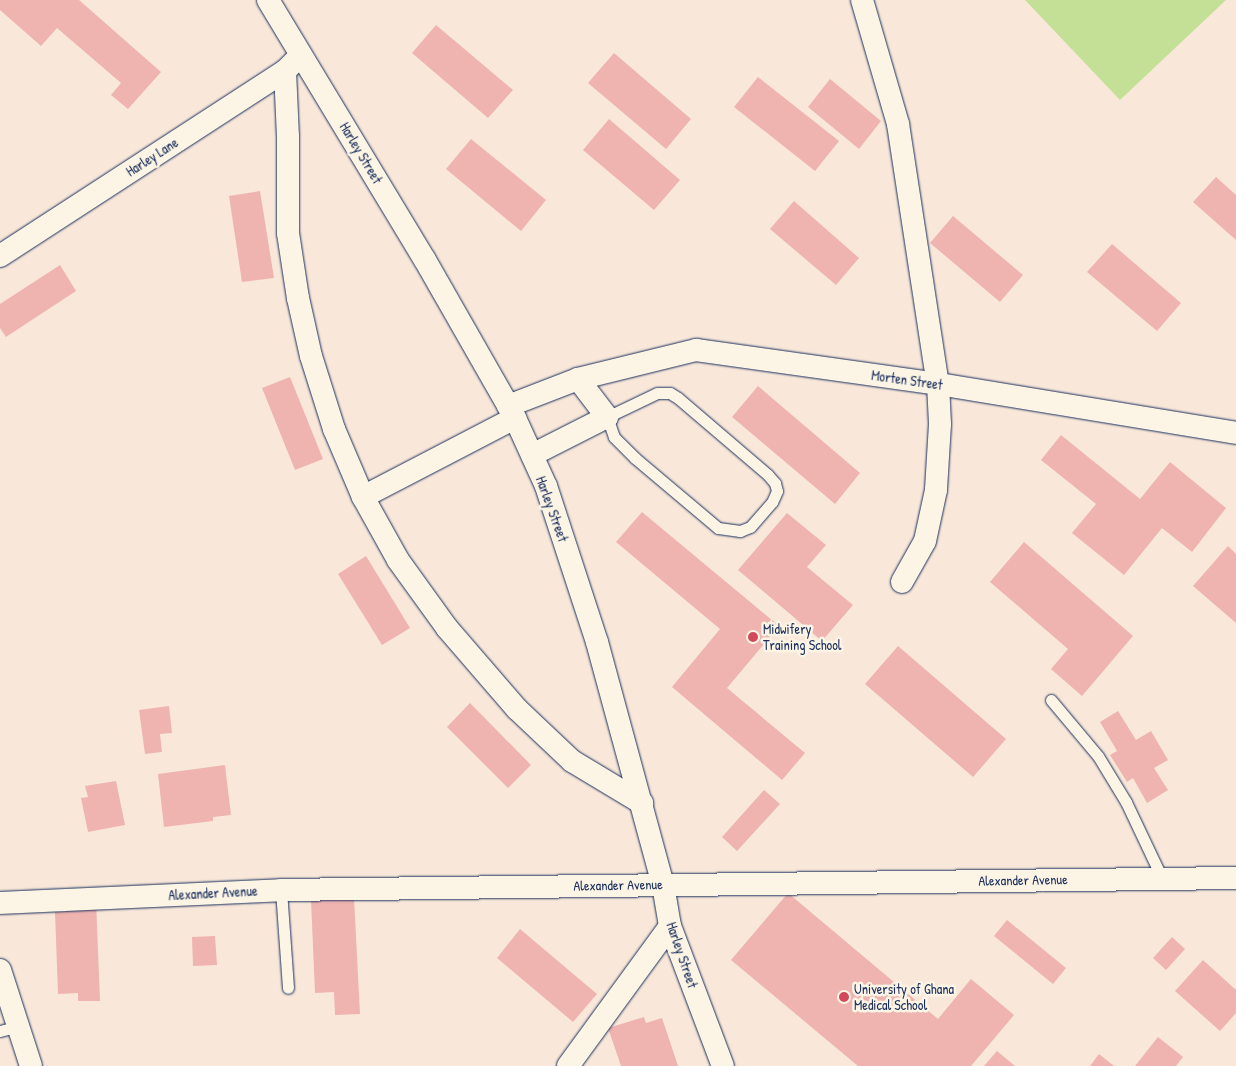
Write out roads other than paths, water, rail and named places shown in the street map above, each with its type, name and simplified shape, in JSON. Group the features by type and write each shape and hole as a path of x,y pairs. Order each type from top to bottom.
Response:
{"street":[{"name":"Harley Street","path":"268,0 425,260 512,412 546,486 597,642 642,803 663,885 670,926 723,1066"},
{"path":"862,0 898,124 938,384 940,424 936,490 925,541 902,582"},
{"name":"Harley Lane","path":"0,256 285,70 302,54"},
{"path":"285,70 288,136 288,233 298,298 311,356 334,429 363,497 398,560 447,628 517,709 572,761 642,803"},
{"name":"Morten Street","path":"363,497 512,412 578,379 696,350 938,384 1236,433"},
{"path":"532,455 607,418 578,379"},
{"name":"Alexander Avenue","path":"0,903 280,890 1236,878"},
{"path":"568,1066 670,926"},
{"path":"0,970 10,1029 32,1066"}],"lane":[{"path":"657,394 670,394 768,475 775,483 776,491 772,502 745,529 740,531 718,528 635,458 614,437 607,418 657,394"},
{"path":"1051,700 1098,756 1122,794 1162,878"},
{"path":"280,890 288,988"}],"place":[{"name":"Midwifery Training School","path":"753,637"},
{"name":"University of Ghana Medical School","path":"844,997"}]}
